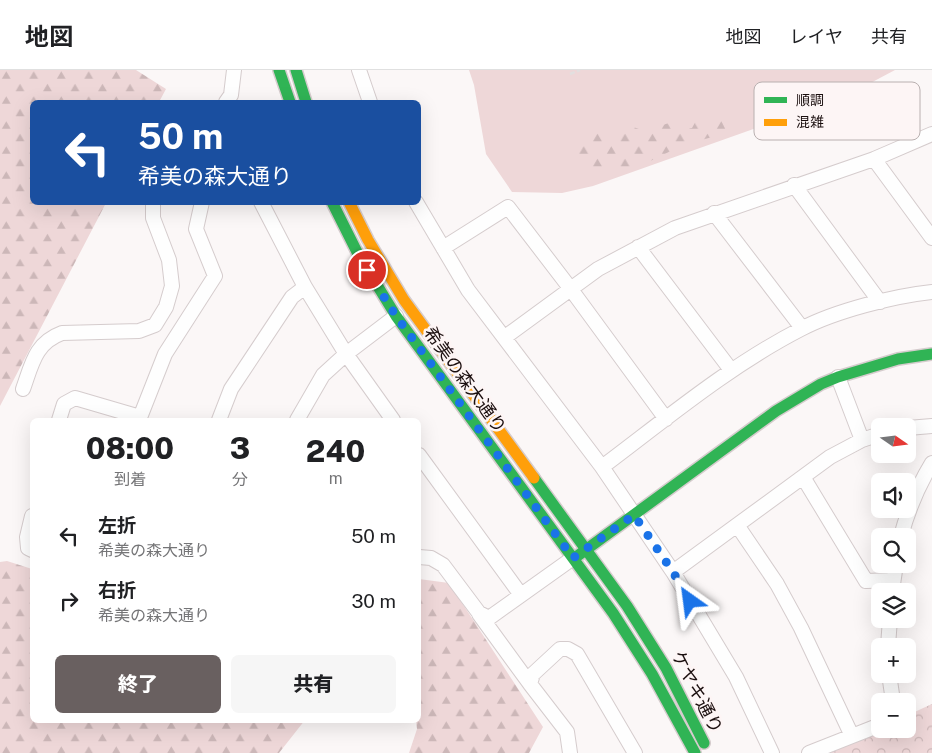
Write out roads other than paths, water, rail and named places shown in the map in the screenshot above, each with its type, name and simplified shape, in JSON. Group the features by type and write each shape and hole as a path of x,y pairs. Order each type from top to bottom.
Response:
{"street":[{"path":"227,100 231,95 234,70"},
{"path":"279,70 289,100"},
{"path":"296,70 305,100"},
{"path":"359,70 369,100"},
{"path":"920,139 932,134"},
{"path":"505,337 598,268 675,228 874,159 918,140"},
{"path":"874,159 932,238"},
{"path":"794,186 880,302"},
{"path":"22,389 38,351 51,337 62,333 139,331 155,325 166,307 172,286 169,260 153,218 153,205"},
{"path":"60,418 64,404 75,398 139,418 164,354 216,276 196,229 201,205"},
{"path":"263,205 305,287 346,354 393,418"},
{"name":"希美の森大通り","path":"334,205 358,254 396,316 573,558"},
{"name":"希美の森大通り","path":"350,205 368,240 404,300 586,549"},
{"path":"418,205 468,290 602,467 673,572 736,677 772,753"},
{"path":"443,248 508,207 666,419"},
{"path":"714,213 802,328"},
{"path":"638,247 731,370"},
{"path":"220,418 231,389 292,297 305,287"},
{"path":"602,467 731,370 802,328 880,302 932,292"},
{"path":"298,418 323,375 346,354 396,316"},
{"path":"479,613 489,618 776,411 821,384 898,359 932,354"},
{"path":"838,377 862,440"},
{"path":"916,427 932,426"},
{"path":"673,572 830,457 871,437"},
{"path":"421,458 521,596"},
{"path":"903,528 920,483 932,463"},
{"path":"803,477 866,580 880,583"},
{"path":"30,524 27,537 28,548 30,549"},
{"path":"737,525 777,584 797,620 852,736"},
{"name":"ケヤキ通り","path":"586,549 627,606 666,668 708,753"},
{"path":"421,557 431,558 443,565 567,732 570,753"},
{"name":"ケヤキ通り","path":"573,558 613,612 652,674 695,753"},
{"path":"530,684 533,674 560,649 568,649 577,654 635,753"},
{"path":"810,753 871,729"}]}
